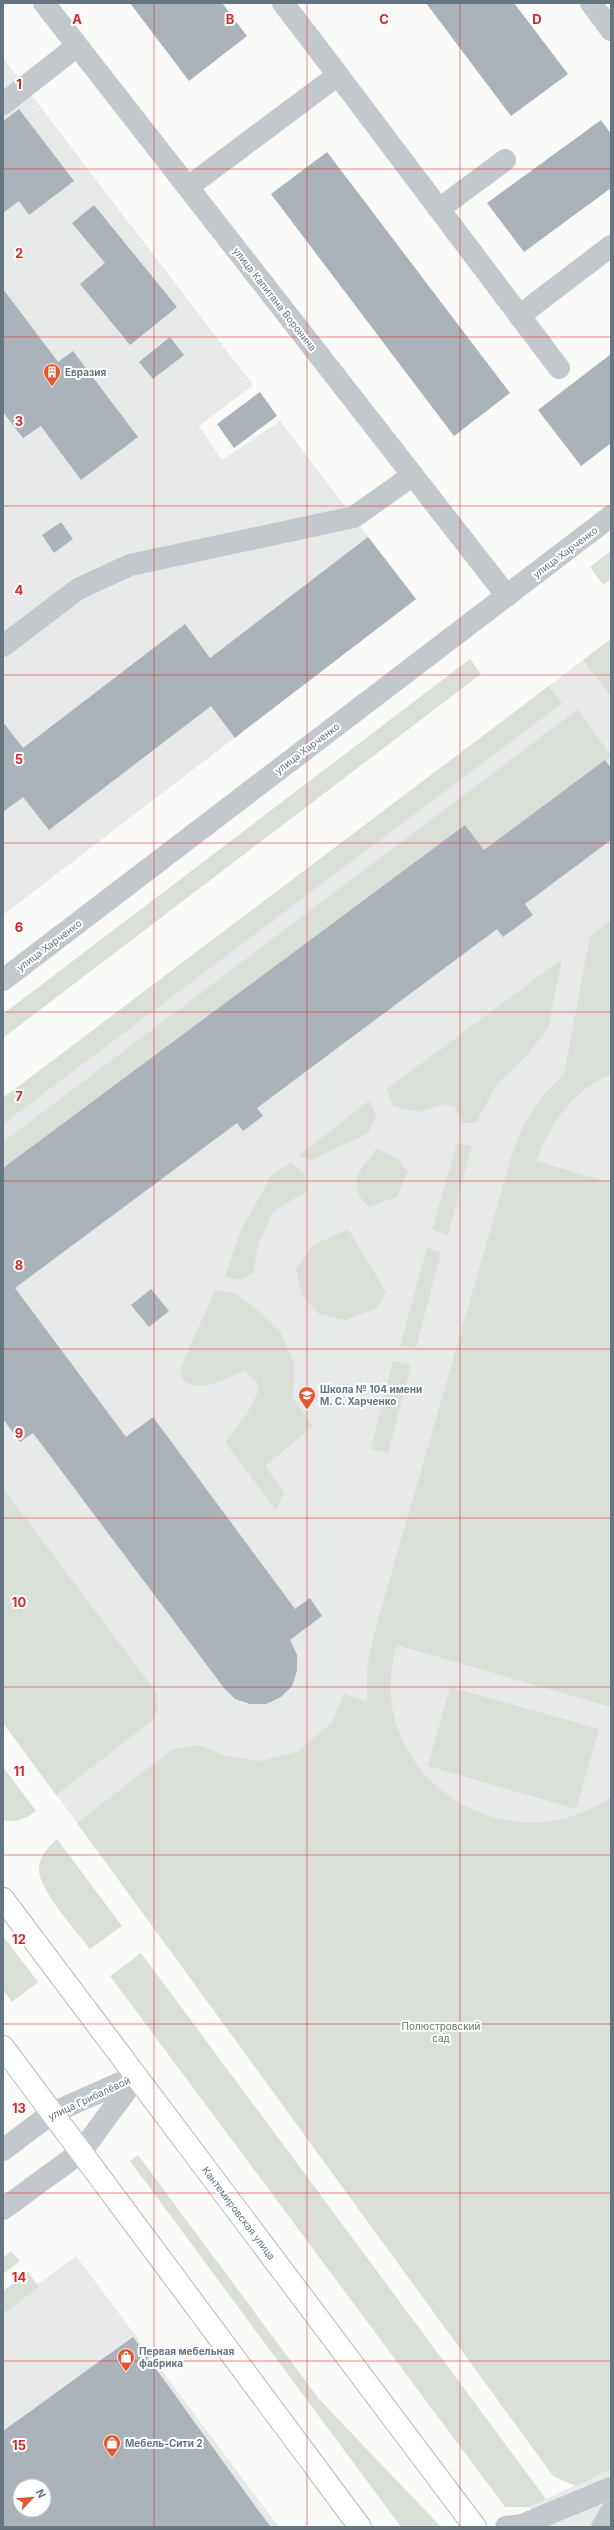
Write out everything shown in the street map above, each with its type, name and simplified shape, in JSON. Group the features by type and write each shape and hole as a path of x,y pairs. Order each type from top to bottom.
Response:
{"main road":[{"name":"Кантемировская улица","path":"3,1899 475,2527"},
{"path":"3,2046 360,2527"}],"street":[{"name":"улица Капитана Воронина","path":"44,3 507,596"},
{"path":"283,3 559,368"},
{"path":"591,3 611,30"},
{"path":"3,104 77,46"},
{"path":"188,188 338,75"},
{"path":"439,209 505,160"},
{"path":"519,316 611,246"},
{"path":"3,646 78,588 130,565 354,517 413,475"},
{"name":"улица Харченко","path":"3,980 611,516"},
{"name":"улица Грибалёвой","path":"3,2150 52,2113 137,2076"},
{"name":"улица Грибалёвой","path":"3,2210 81,2152 137,2076"},
{"path":"506,2527 522,2525 611,2488"},
{"path":"602,2527 611,2512"}],"shaded area":[{"path":"3,58 253,385 199,426 222,460 280,421 416,599 3,915","holes":["60,522 73,539 54,553 42,535"]},
{"name":"Школа № 104 имени М. С. Харченко","path":"611,639 611,1894 118,1878 3,1723 3,1098"},
{"name":"Мебель-Сити 2","path":"76,2256 279,2527 3,2527 3,2310"},
{"path":"611,2469 611,2527 544,2527 529,2507"}],"green space":[{"path":"611,551 611,579 603,585 590,567"},
{"path":"611,639 611,697 583,660"},
{"path":"470,659 481,674 3,1038 3,1014"},
{"path":"549,686 562,703 3,1124 3,1098"},
{"path":"578,709 611,756 484,850 465,825 3,1168 3,1142"},
{"name":"Полюстровский сад","path":"611,920 611,1074 585,1089 564,1110 548,1134 536,1161 611,1183 611,1707 397,1645 391,1690 399,1732 419,1768 449,1796 486,1815 527,1822 569,1817 611,1797 611,2469 576,2486 553,2476 77,1823 173,1749 199,1745 226,1756 261,1761 299,1751 332,1722 344,1694 367,1702 367,1670 373,1638 512,1154 524,1124 542,1097 564,1074 590,936"},
{"path":"562,959 548,1028 526,1056 497,1084 476,1123 461,1123 455,1107 444,1104 418,1112 393,1106 387,1089"},
{"path":"370,1100 376,1117 368,1133 312,1160 298,1156"},
{"path":"457,1143 472,1146 448,1235 432,1230"},
{"path":"377,1149 396,1158 408,1172 397,1197 369,1207 361,1199 357,1191 356,1184 360,1171"},
{"path":"290,1163 304,1173 308,1190 273,1212 258,1244 253,1273 240,1280 225,1277 240,1232 271,1176"},
{"path":"348,1229 386,1292 376,1309 345,1320 319,1314 301,1294 296,1268 313,1245"},
{"path":"427,1248 441,1252 416,1348 400,1346"},
{"path":"215,1290 234,1293 254,1307 281,1333 294,1364 293,1398 313,1426 265,1466 284,1492 276,1510 225,1442 247,1414 259,1390 256,1381 244,1370 221,1381 206,1385 199,1386 183,1381 180,1370"},
{"path":"393,1361 411,1365 388,1453 371,1449"},
{"path":"3,1488 156,1692 158,1708 153,1720 56,1795 3,1723"},
{"path":"450,1687 599,1729 576,1809 428,1766"},
{"path":"3,1767 36,1811 20,1820 3,1820"},
{"path":"57,1839 122,1926 90,1949 60,1911 45,1888 41,1878 39,1865 42,1856"},
{"path":"3,1936 38,1982 12,2002 3,1990"},
{"path":"141,1953 546,2499 529,2507 505,2507 110,1976"},
{"path":"138,2155 319,2399 441,2527 401,2527 130,2161"},
{"path":"11,2251 20,2261 3,2274 3,2258"},
{"path":"28,2272 39,2287 3,2314 3,2291"}],"building":[{"path":"130,3 222,3 247,36 189,81"},
{"path":"426,3 514,3 568,74 511,116"},
{"path":"19,109 74,181 29,215 19,201 3,213 3,121"},
{"path":"601,120 611,134 611,188 524,252 487,203"},
{"path":"327,152 510,393 454,436 271,194"},
{"path":"94,205 177,307 130,345 80,284 105,263 72,223"},
{"name":"Евразия","path":"3,289 58,362 73,351 138,437 81,480 41,426 23,438 3,412"},
{"path":"170,337 184,355 153,379 139,362"},
{"path":"611,354 611,443 581,466 538,410"},
{"path":"260,392 277,416 234,448 217,424"},
{"path":"61,522 73,539 54,553 42,535"},
{"path":"368,537 416,599 235,738 211,706 49,830 23,797 3,812 3,722 23,748 185,624 210,658"},
{"path":"605,760 611,768 611,840 525,904 533,915 503,937 497,929 257,1108 263,1116 243,1131 237,1123 15,1288 126,1437 153,1417 295,1609 310,1598 322,1616 290,1640 297,1655 297,1671 292,1686 281,1697 266,1704 250,1704 235,1699 224,1688 33,1433 20,1442 3,1419 3,1168 465,825 484,850"},
{"path":"151,1289 169,1311 149,1327 131,1305"},
{"name":"Мебель-Сити 2","path":"133,2337 271,2527 3,2527 3,2431"}],"place":[{"name":"Евразия","path":"52,387"},
{"name":"Школа № 104 имени М. С. Харченко","path":"307,1410"},
{"name":"Первая мебельная фабрика","path":"126,2372"},
{"name":"Мебель-Сити 2","path":"112,2458"}]}
